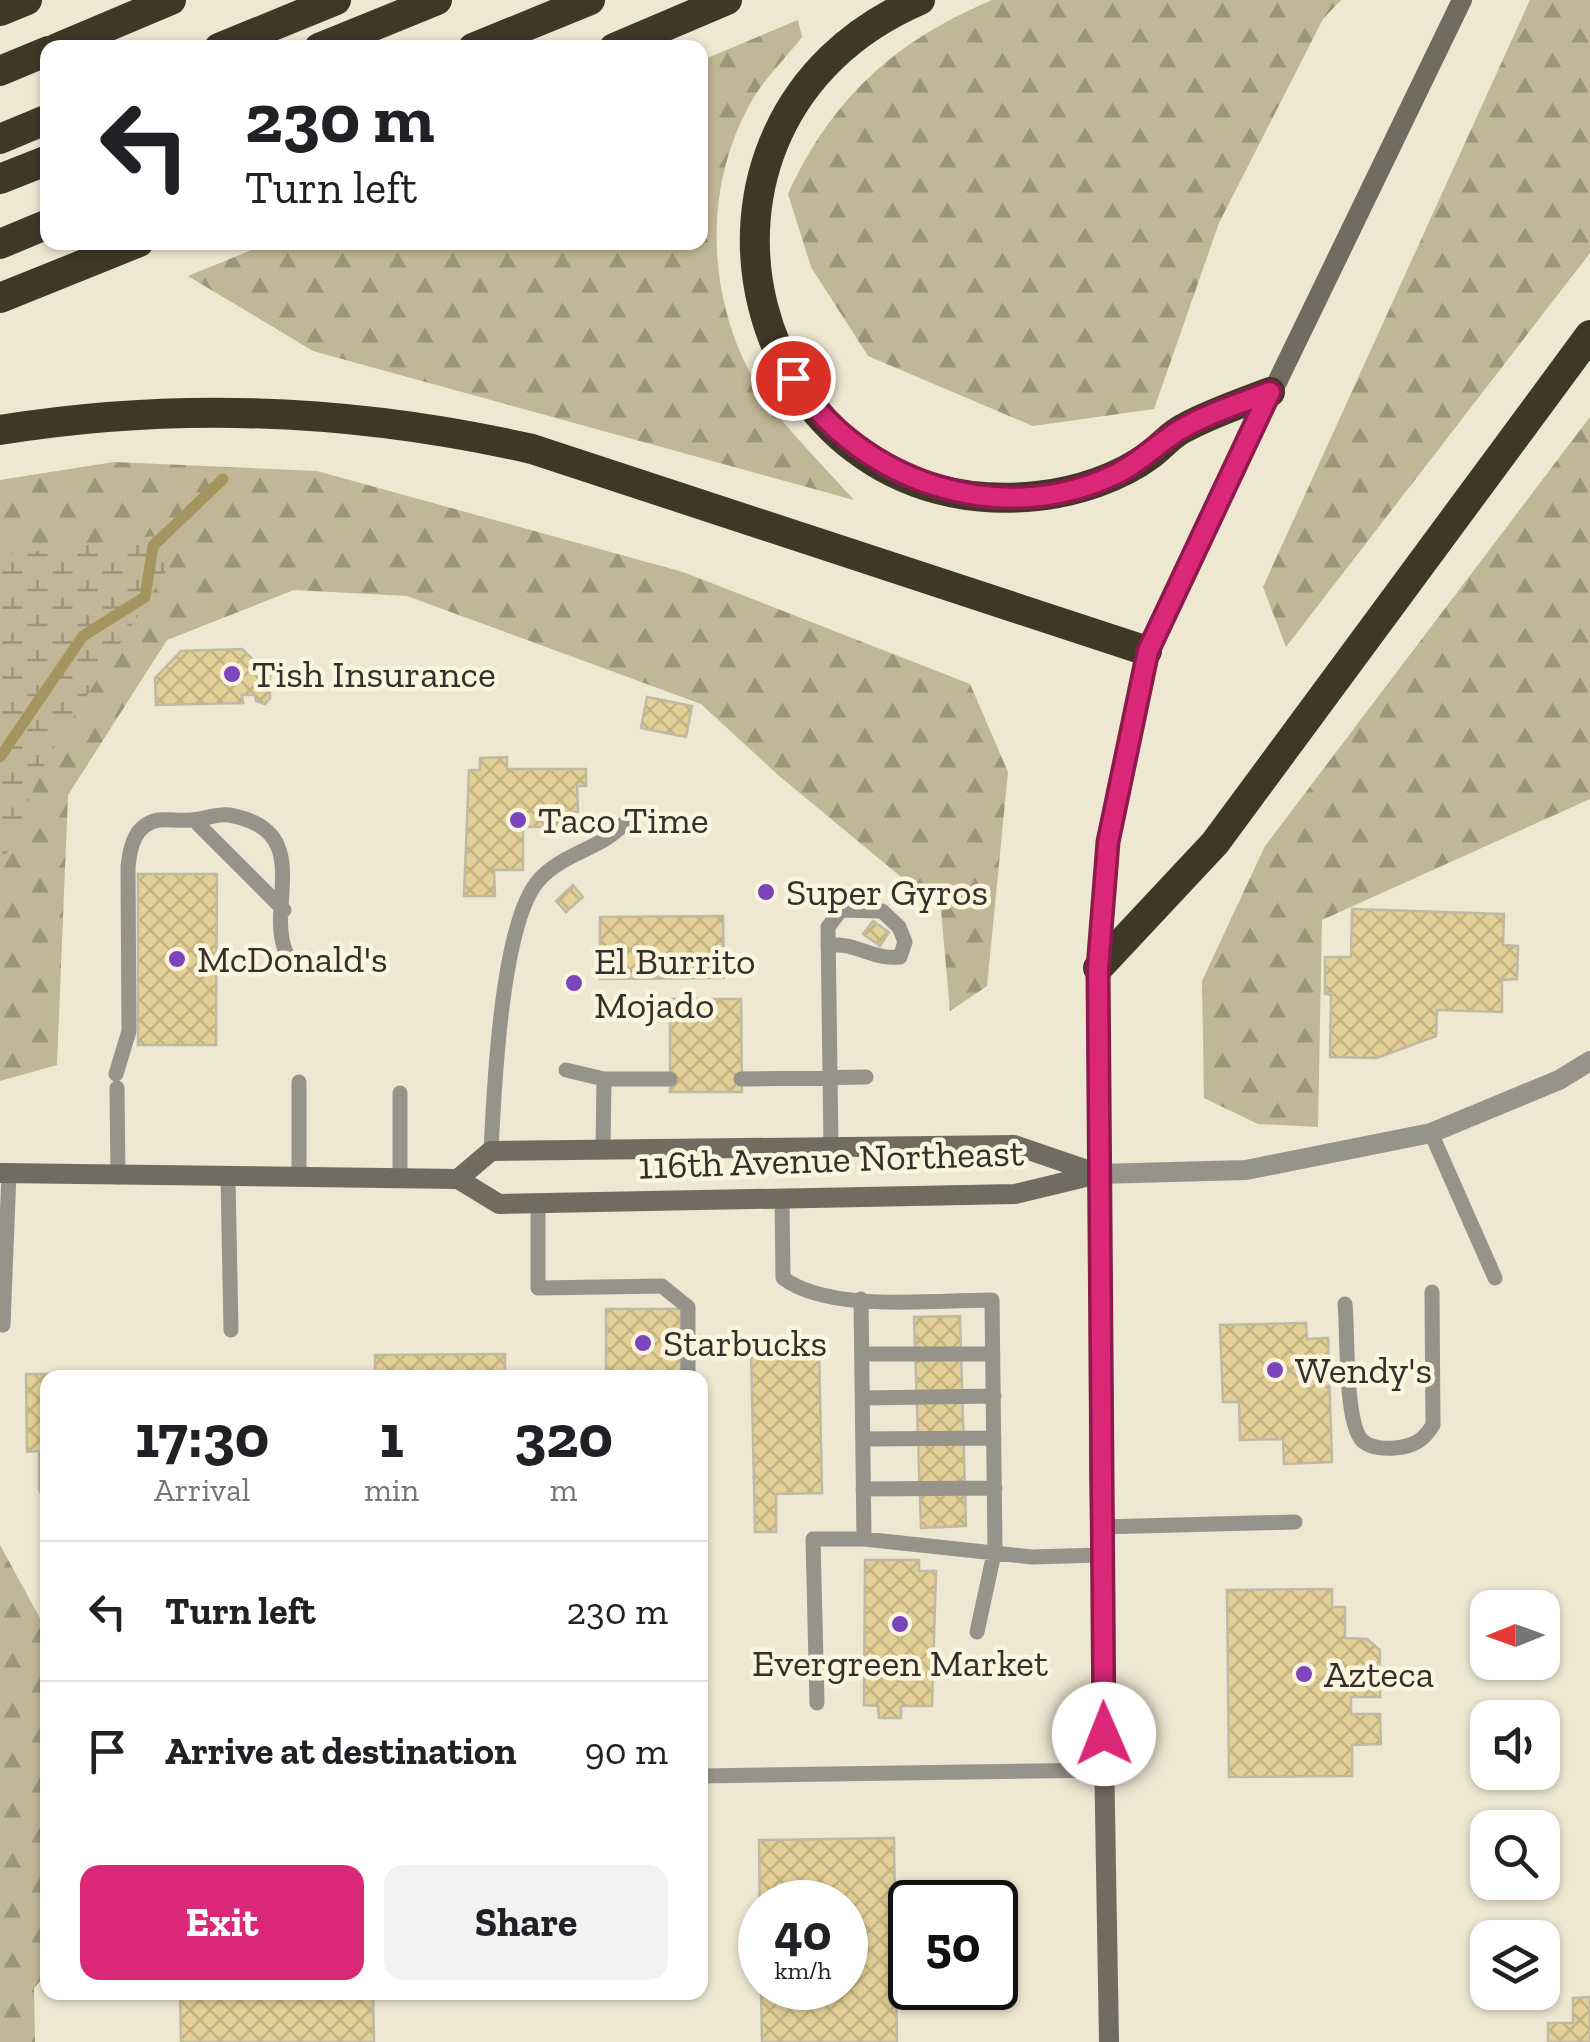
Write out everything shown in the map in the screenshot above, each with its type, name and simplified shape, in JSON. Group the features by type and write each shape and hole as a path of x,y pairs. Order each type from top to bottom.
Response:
{"highway":[{"path":"0,11 27,0"},
{"path":"76,40 170,0"},
{"path":"239,40 336,0"},
{"path":"339,40 437,0"},
{"path":"492,40 590,0"},
{"path":"633,40 727,0"},
{"path":"920,0 865,29 825,63 796,98 773,141 758,189 753,249 761,305 779,355 808,400 844,438 891,469 944,490 986,497 1038,496 1114,475 1149,456 1182,428 1270,392"},
{"path":"0,71 40,54"},
{"path":"0,139 40,122"},
{"path":"0,179 40,163"},
{"path":"0,244 40,227"},
{"path":"0,298 119,250"},
{"path":"1098,968 1214,843 1590,336"},
{"path":"0,430 168,412 244,410 346,416 451,431 532,450 1148,651"}],"main road":[{"path":"1110,2042 1098,1174 1098,968 1108,842 1148,651 1462,0"},
{"name":"116th Avenue Northeast","path":"491,1151 1014,1146 1098,1174"},
{"path":"5,1173 458,1179 491,1151"},
{"name":"116th Avenue Northeast","path":"458,1179 499,1204 538,1204 1015,1194 1098,1174"}],"street":[{"path":"1098,1174 1246,1170 1431,1133 1559,1080 1590,1061"}],"lane":[{"path":"118,1176 117,1081 129,1032 131,844 142,826 157,820 194,820 226,814 256,824 273,839 284,863 284,948 298,969"},
{"path":"194,820 284,910"},
{"path":"491,1151 496,1064 522,900 556,864 616,834 627,820"},
{"path":"828,945 849,943 879,959 900,957 905,942 899,927 882,911 841,910 828,927 828,945 831,1147"},
{"path":"566,1070 604,1078 670,1079"},
{"path":"742,1079 866,1077"},
{"path":"604,1078 604,1150"},
{"path":"299,1082 299,1178"},
{"path":"400,1093 400,1179"},
{"path":"1431,1133 1494,1278"},
{"path":"3,1325 5,1173"},
{"path":"228,1177 231,1330"},
{"path":"782,1199 783,1278 797,1288 830,1298 992,1300 995,1549 977,1632"},
{"path":"538,1204 538,1288 662,1286 688,1307 688,1370"},
{"path":"1345,1304 1352,1425 1364,1442 1384,1449 1408,1447 1423,1440 1433,1425 1432,1292"},
{"path":"861,1299 864,1539"},
{"path":"862,1354 993,1354"},
{"path":"862,1398 994,1396"},
{"path":"863,1439 994,1438"},
{"path":"864,1489 995,1488"},
{"path":"1101,1527 1294,1522"},
{"path":"817,1703 813,1539 995,1549 1032,1557 1101,1556"},
{"path":"708,1776 1104,1770"}],"green space":[{"path":"992,0 1341,0 1323,19 1219,223 1154,409 1033,426 868,356 811,267 788,194 825,129 846,101 896,54 957,16"},
{"path":"1530,0 1590,0 1590,253 1286,647 1263,587"},
{"path":"798,20 802,37 759,89 735,135 723,175 717,217 718,259 724,301 736,341 754,379 786,425 854,500 313,351 188,276 252,250 708,250 708,58"},
{"path":"1590,417 1590,799 1322,920 1318,1127 1258,1124 1204,1098 1202,981 1265,846"},
{"path":"114,462 317,471 683,572 970,684 1008,772 987,986 950,1011 941,910 778,775 701,704 407,596 294,590 167,640 68,795 57,1065 0,1081 0,480"},
{"path":"161,535 172,562 46,760 0,869 0,556"},
{"path":"0,1545 40,1618 40,1981 34,1988 35,2042 0,2042"}],"building":[{"path":"242,649 270,676 270,698 265,704 256,701 255,695 242,695 243,703 156,705 155,678 181,651"},
{"path":"647,697 692,706 686,737 641,728"},
{"name":"Taco Time","path":"507,757 507,769 586,769 586,786 577,786 578,812 567,812 568,827 523,827 523,870 494,870 495,896 464,896 469,770 480,770 480,758"},
{"name":"McDonald's","path":"138,874 217,874 216,1045 138,1045"},
{"path":"573,885 583,897 566,912 556,901"},
{"path":"1352,909 1504,914 1503,945 1518,946 1517,979 1502,980 1502,1012 1437,1010 1436,1036 1377,1058 1330,1057 1331,995 1325,994 1325,957 1351,957"},
{"path":"723,916 724,978 600,979 600,917"},
{"path":"873,921 889,932 880,946 863,934"},
{"path":"670,999 741,999 742,1092 670,1092"},
{"name":"Starbucks","path":"606,1309 681,1309 681,1370 606,1370"},
{"path":"960,1316 966,1526 921,1528 914,1317"},
{"name":"Wendy's","path":"1306,1323 1307,1339 1328,1338 1332,1462 1284,1464 1283,1439 1240,1440 1239,1402 1223,1402 1220,1325"},
{"path":"819,1349 822,1493 776,1494 776,1532 755,1532 751,1350"},
{"path":"505,1354 505,1370 375,1370 375,1355"},
{"path":"26,1374 40,1374 40,1492 39,1451 27,1452"},
{"name":"Evergreen Market","path":"865,1560 919,1560 919,1571 936,1571 932,1706 901,1706 901,1718 879,1718 878,1706 864,1705"},
{"name":"Azteca","path":"1332,1589 1332,1607 1345,1607 1345,1638 1367,1639 1380,1650 1380,1697 1351,1697 1351,1714 1380,1714 1381,1744 1352,1745 1352,1776 1229,1777 1227,1590"},
{"path":"894,1838 895,1880 888,1880 888,2010 897,2010 897,2042 762,2042 761,2010 868,2010 868,1880 759,1880 759,1840"},
{"path":"1590,1997 1590,2042 1548,2042 1548,2023 1573,2023 1573,1998"},
{"path":"180,2000 373,2000 374,2042 181,2042"}],"waterway":[{"path":"0,757 83,636 145,597 153,546 223,479"}],"place":[{"name":"Tish Insurance","path":"232,674"},
{"name":"Taco Time","path":"518,820"},
{"name":"Super Gyros","path":"766,892"},
{"name":"McDonald's","path":"177,959"},
{"name":"El Burrito Mojado","path":"574,983"},
{"name":"Starbucks","path":"643,1343"},
{"name":"Wendy's","path":"1275,1370"},
{"name":"Evergreen Market","path":"900,1624"},
{"name":"Azteca","path":"1304,1674"}],"route":[{"path":"793,378 844,438 891,469 944,490 986,497 1038,496 1084,487 1149,456 1182,428 1270,392 1148,651 1108,842 1098,968 1104,1734"}]}
